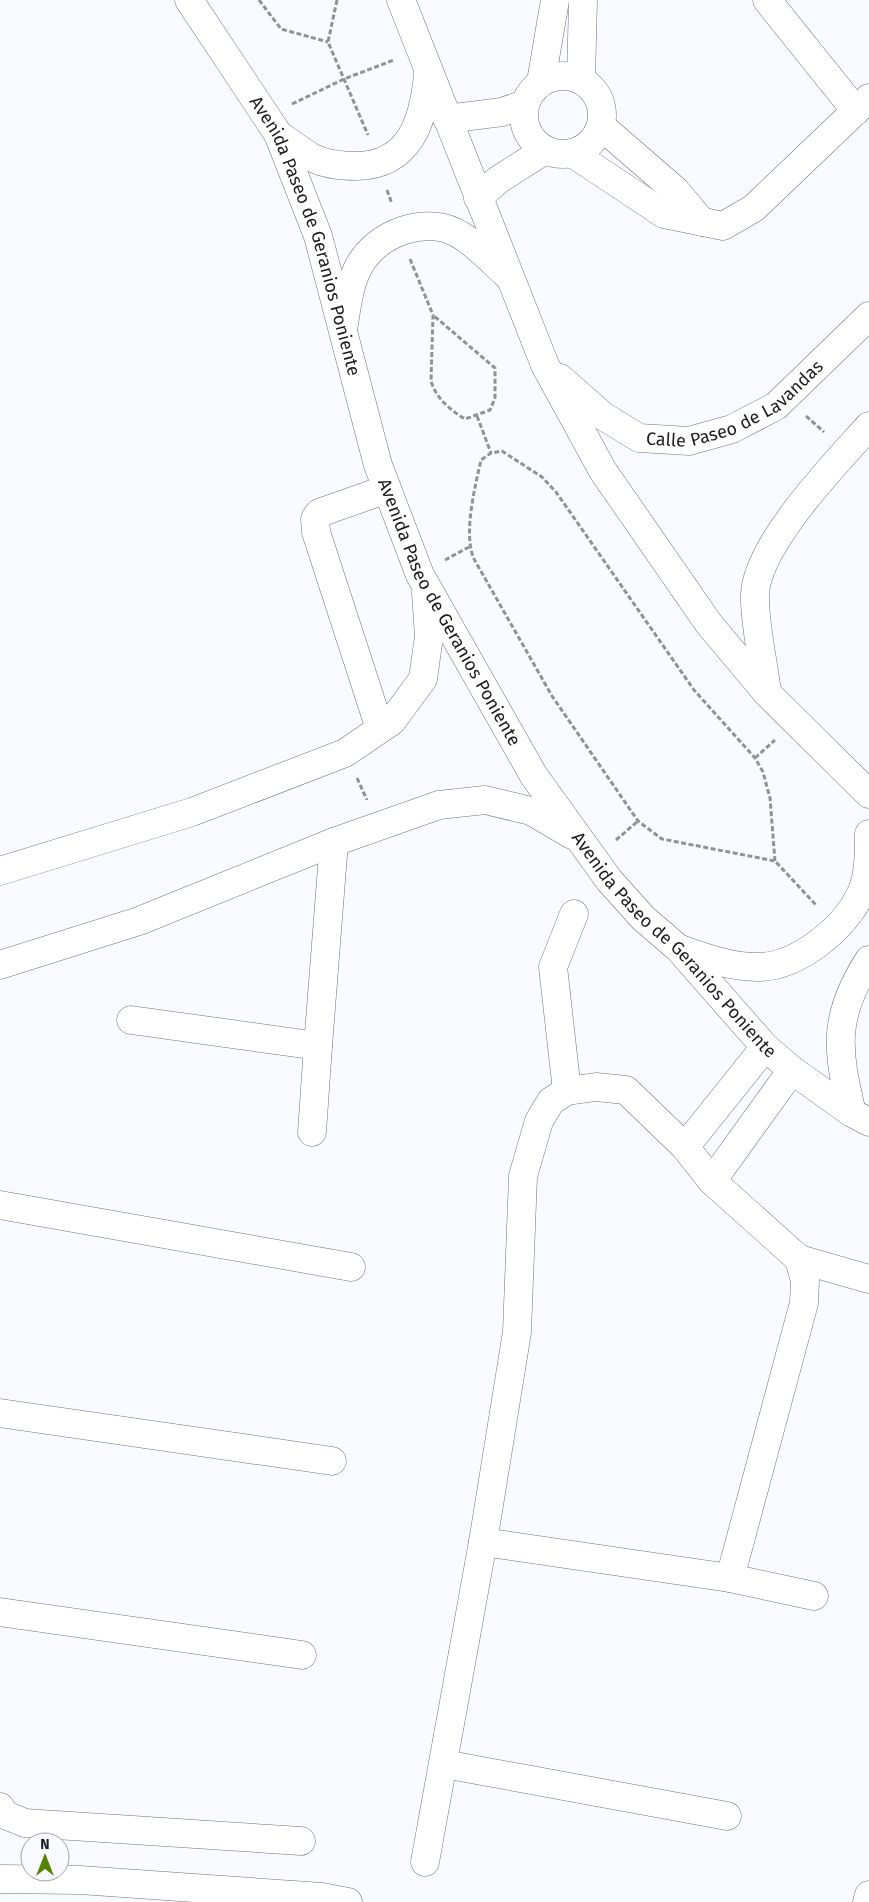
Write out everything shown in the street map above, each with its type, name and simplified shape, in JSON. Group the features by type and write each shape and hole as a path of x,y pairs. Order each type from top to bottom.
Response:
{"street":[{"name":"Avenida Paseo de Geranios Poniente","path":"189,0 272,126 318,236 378,465 426,587 534,776 614,886 643,918 679,949 766,1048 792,1070 860,1118"},
{"path":"401,0 545,365 603,471 709,624 767,693 864,791 869,823"},
{"path":"541,82 555,0"},
{"path":"581,79 584,0"},
{"path":"572,153 664,214 723,226 754,208 862,104 767,0"},
{"path":"272,126 313,158 337,166 368,165 391,158 405,148 418,125 425,106 424,61"},
{"path":"553,76 568,76 581,79 592,88 599,99 602,113 601,126 595,138 585,148 572,153 558,154 545,150 534,142 527,131 524,118 525,104 531,92 541,82 553,76"},
{"path":"447,119 502,112 525,104"},
{"path":"601,126 674,190 702,222"},
{"path":"478,198 498,180 545,150"},
{"path":"343,332 350,290 358,267 376,245 391,234 417,227 443,227 462,235 509,276"},
{"name":"Calle Paseo de Lavandas","path":"545,365 603,416 638,438 689,441 732,429 776,406 869,316"},
{"path":"767,693 755,594 765,557 808,494 869,426"},
{"path":"380,730 316,532 315,519 319,513 387,489"},
{"path":"0,871 192,812 345,753 380,730 392,721 423,679 429,636 426,587"},
{"path":"0,965 139,921 334,842 439,805 485,800 530,812 579,839"},
{"path":"679,949 723,964 760,967 793,958 817,946 843,921 862,891 869,852 869,834"},
{"path":"312,1132 334,842"},
{"path":"566,1091 553,968 574,914"},
{"path":"860,1118 840,1066 840,1031 846,1002 869,960"},
{"path":"131,1020 318,1046"},
{"path":"685,1147 766,1048"},
{"path":"712,1181 792,1070"},
{"path":"425,1862 483,1542 517,1332 524,1176 539,1121 551,1101 566,1091 596,1087 626,1090 685,1147 712,1181 799,1259 869,1279"},
{"path":"0,1205 351,1267"},
{"path":"730,1578 804,1303 805,1281 799,1259"},
{"path":"0,1413 332,1461"},
{"path":"483,1542 730,1578 814,1596"},
{"path":"0,1612 302,1655"},
{"path":"444,1764 727,1816"},
{"path":"0,1807 5,1815 25,1823 301,1842"},
{"path":"0,1879 80,1880 348,1902"},
{"path":"867,1902 869,1895"}],"path":[{"path":"259,0 281,29 328,42 337,0"},
{"path":"272,126 344,79 424,61"},
{"path":"434,315 495,368 495,398 493,406 490,410 477,416 465,419 439,398 434,391 431,381 434,315"},
{"path":"784,398 847,450"},
{"path":"477,416 491,453"},
{"path":"502,451 542,477 556,492 694,690 755,758 763,772 770,798 775,861 662,839 638,821 594,758 552,696 469,547 474,490 481,460 491,453 502,451"},
{"path":"345,753 378,826"}]}
